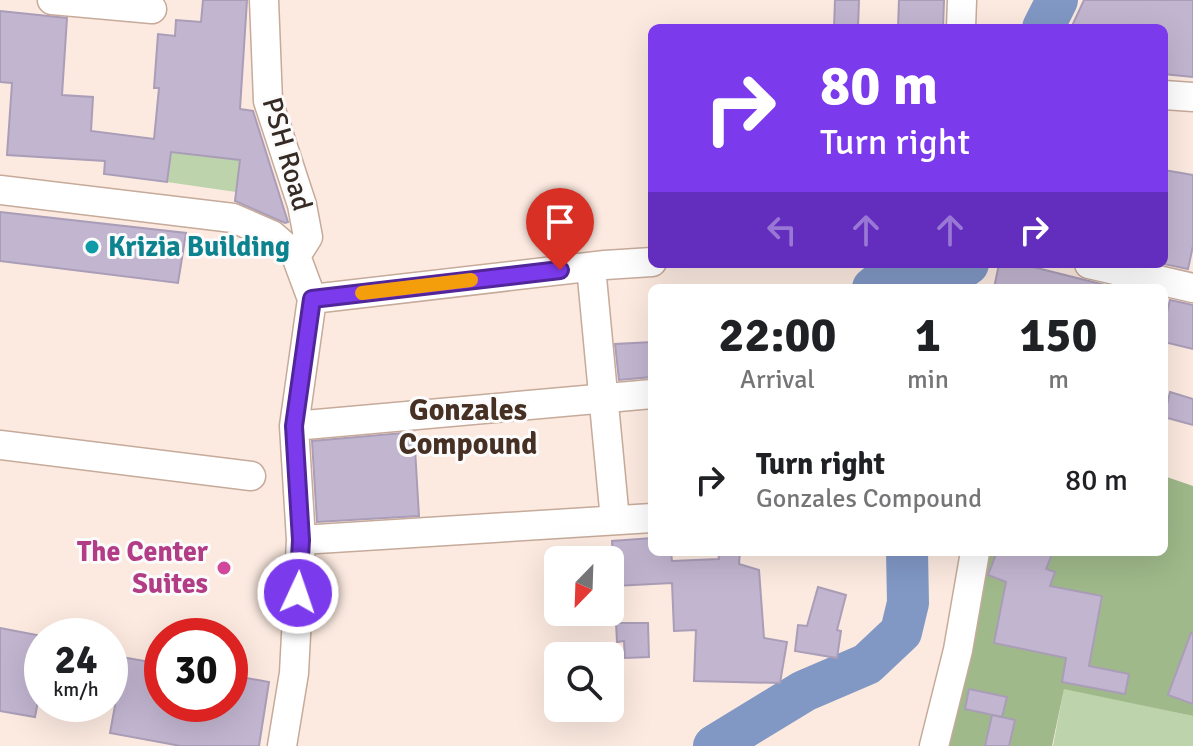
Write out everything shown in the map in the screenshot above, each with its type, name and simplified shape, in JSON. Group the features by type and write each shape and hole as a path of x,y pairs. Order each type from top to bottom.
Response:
{"street":[{"path":"52,0 152,9"},
{"name":"PSH Road","path":"264,0 268,101 308,237 296,256"},
{"path":"961,24 962,0"},
{"path":"1168,95 1193,97"},
{"path":"0,190 233,218 272,235 296,256 312,299 294,426 301,540 294,673 282,746"},
{"path":"312,299 648,262"},
{"path":"591,267 615,520"},
{"path":"1106,268 1193,288"},
{"path":"294,426 648,394"},
{"path":"0,445 251,476"},
{"path":"301,540 648,518"},
{"path":"934,746 958,650 974,556"}],"green space":[{"path":"171,152 240,160 236,192 167,182"},
{"path":"1168,477 1193,486 1193,716 1064,689 1052,746 934,746 974,556 1168,556"},
{"path":"1064,688 1193,716 1193,746 1053,746"}],"building":[{"path":"203,0 247,0 240,109 253,111 288,222 235,201 240,160 171,152 167,182 104,174 105,161 7,155 12,83 0,82 0,11 67,18 62,95 93,97 91,131 154,139 159,88 154,88 158,34 175,36 176,20 201,22"},
{"path":"835,0 859,0 858,24 834,24"},
{"path":"899,0 944,0 943,24 898,24"},
{"path":"1084,0 1193,0 1193,77 1168,74 1168,24 1073,24"},
{"path":"1168,171 1193,175 1193,246 1188,269 1168,265"},
{"name":"Krizia Building","path":"0,212 186,233 178,283 0,261"},
{"path":"998,268 1037,268 1101,284 995,284"},
{"path":"1170,300 1193,305 1193,349 1168,343"},
{"path":"648,342 648,377 619,380 615,344"},
{"path":"1170,392 1193,399 1193,425 1168,418"},
{"path":"414,432 419,516 317,522 312,441"},
{"path":"648,538 648,556 671,556 672,561 740,556 739,564 759,570 764,638 787,642 780,683 694,681 696,630 674,631 672,583 624,586 624,546 612,546 612,541"},
{"path":"995,556 1051,556 1046,569 1055,572 1050,586 1102,596 1089,666 1129,674 1125,694 1062,682 1066,658 994,643 1006,582 988,575"},
{"path":"818,587 846,595 837,630 841,631 837,658 795,651 798,625 807,626"},
{"path":"648,623 649,657 625,658 624,641 617,642 616,626"},
{"path":"0,628 24,633 24,715 0,711"},
{"path":"1193,634 1193,704 1168,695"},
{"path":"128,658 144,661 144,722 248,722 248,678 269,682 259,746 181,746 110,733 112,722 128,722"},
{"path":"969,689 1007,697 1002,717 965,709"},
{"path":"992,715 1015,720 1009,746 985,746"}],"waterway":[{"path":"1045,24 1057,0"},
{"path":"878,284 900,276 942,275 962,268"},
{"path":"714,746 804,691 867,664 901,632 908,603 907,556"}],"slow traffic":[{"path":"362,293 471,280"}],"place":[{"name":"Krizia Building","path":"92,247"},
{"name":"The Center Suites","path":"224,568"}],"district":[{"name":"Gonzales Compound","path":"468,427"}],"route":[{"path":"298,593 301,540 294,426 312,299 560,270"}]}
